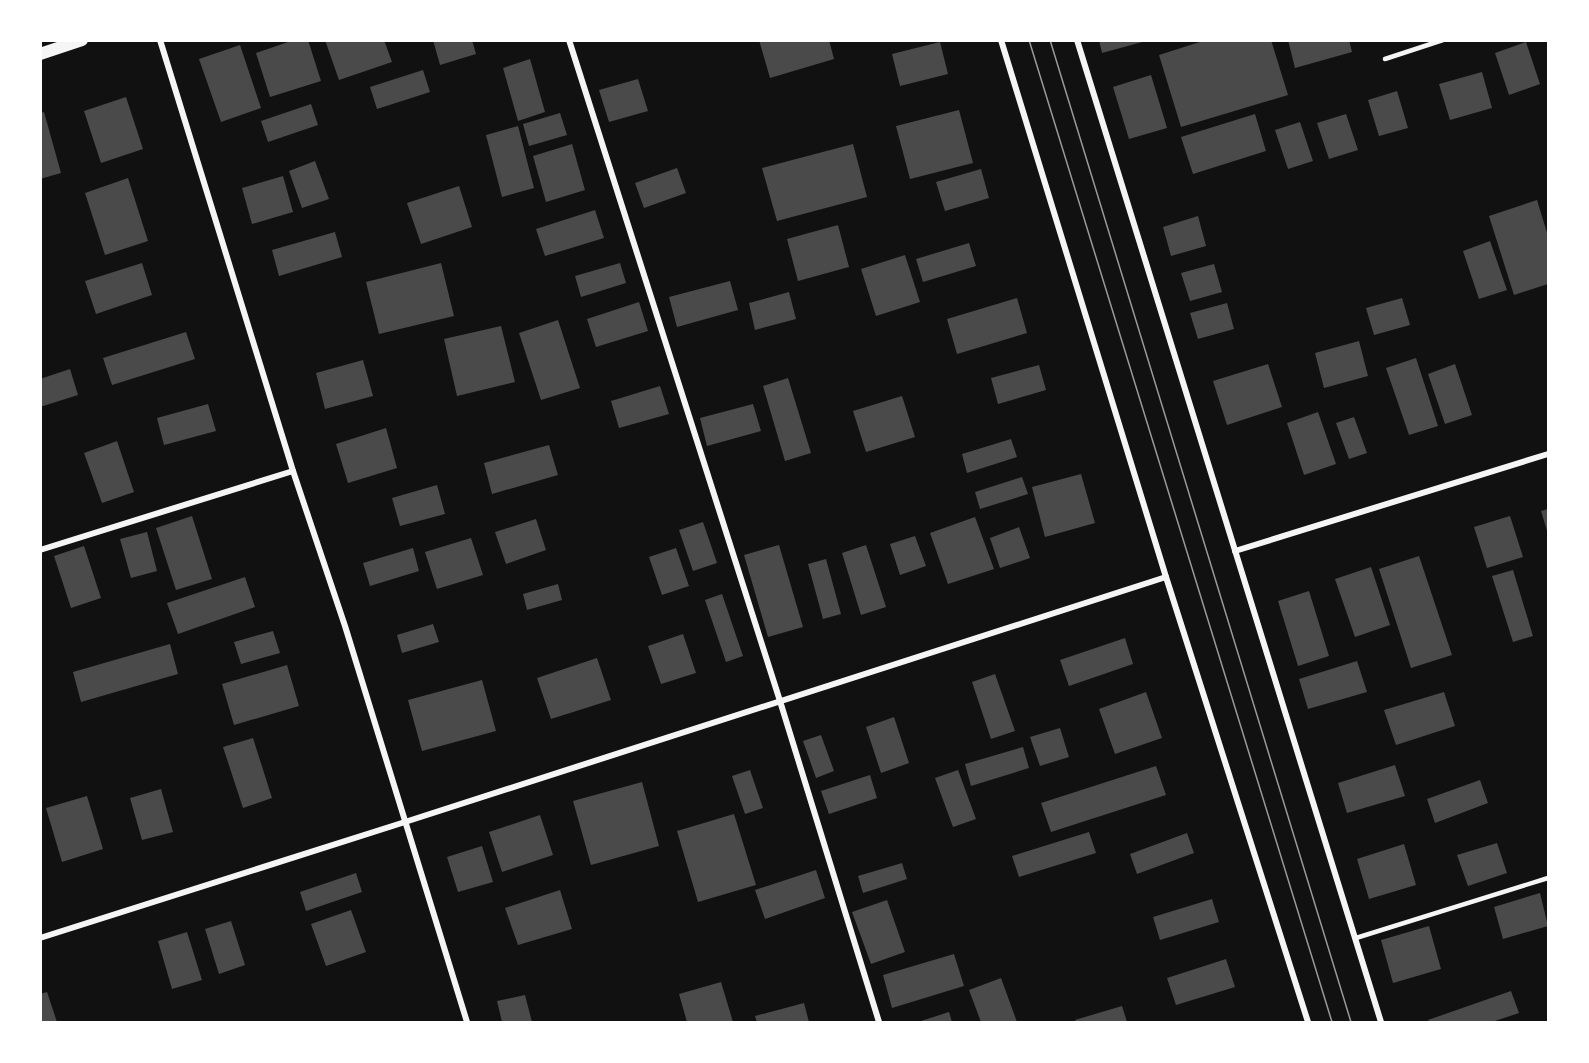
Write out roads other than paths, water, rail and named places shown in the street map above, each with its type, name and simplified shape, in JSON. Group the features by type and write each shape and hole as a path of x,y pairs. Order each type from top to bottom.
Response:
{"main road":[{"path":"40,54 82,40"}],"street":[{"path":"160,40 294,471 345,626 467,1023"},
{"path":"569,40 780,701 879,1023"},
{"path":"1001,40 1166,577 1308,1023"},
{"path":"1077,40 1382,1023"},
{"path":"1236,551 1548,454"},
{"path":"40,550 294,471"},
{"path":"40,938 1166,577"}],"lane":[{"path":"1385,59 1443,40"},
{"path":"1356,938 1548,878"}],"tram line":[{"path":"1029,40 1332,1022"},
{"path":"1050,40 1351,1022"}]}
